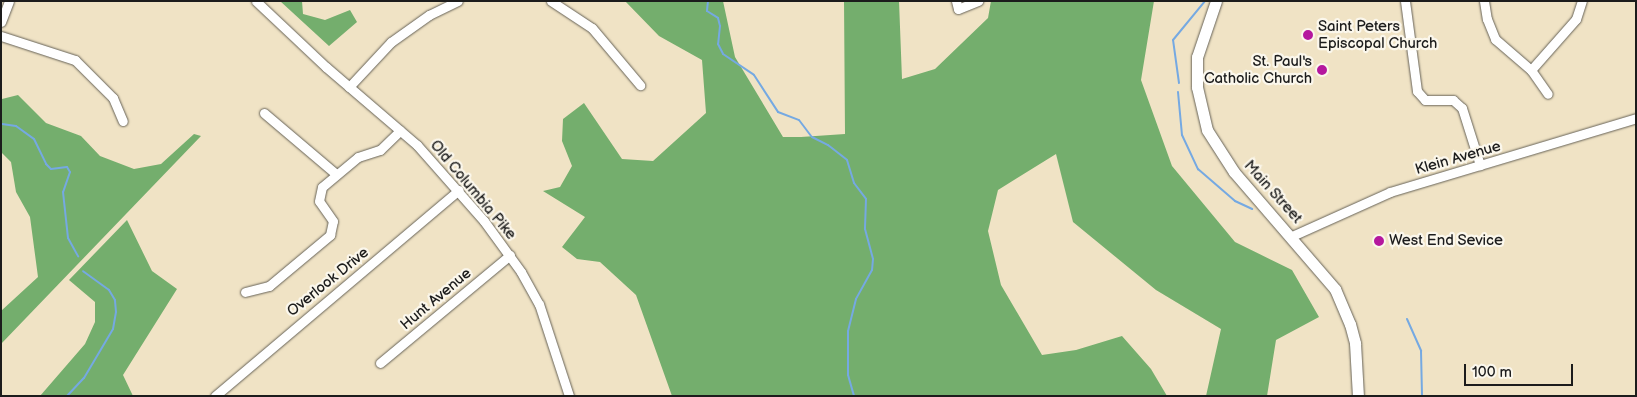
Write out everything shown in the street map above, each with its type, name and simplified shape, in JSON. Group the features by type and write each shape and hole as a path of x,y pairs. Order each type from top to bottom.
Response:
{"main road":[{"name":"Main Street","path":"1215,4 1197,57 1197,86 1207,130 1234,172 1292,236 1325,276 1343,305 1355,343 1358,396"}],"street":[{"path":"1,22 9,1"},
{"name":"Old Columbia Pike","path":"256,1 349,87 400,131 459,190 510,255 539,304 568,396"},
{"path":"349,87 391,42 429,15 458,1"},
{"path":"551,1 592,28 640,85"},
{"path":"956,1 958,9 978,1"},
{"path":"1404,1 1417,91 1425,100 1453,100 1462,108 1480,165"},
{"path":"1484,1 1487,20 1495,39 1531,70 1548,94"},
{"path":"1531,70 1576,19 1582,1"},
{"path":"1,36 75,60 113,98 123,121"},
{"path":"264,113 336,174"},
{"name":"Klein Avenue","path":"1292,236 1390,192 1636,118"},
{"path":"246,292 269,286 330,235 333,221 319,196 322,187 358,157 380,150 400,131"},
{"name":"Overlook Drive","path":"215,396 459,190"},
{"name":"Hunt Avenue","path":"380,363 510,255"}],"green space":[{"path":"280,1 302,1 303,14 325,20 350,10 357,22 329,46"},
{"path":"625,1 723,1 735,57 783,137 801,137 845,134 844,1 899,1 902,79 935,69 988,18 991,1 1154,1 1141,80 1172,166 1235,242 1292,270 1319,317 1276,340 1267,396 1206,396 1221,329 1156,290 1073,222 1056,154 998,190 988,231 1001,285 1042,355 1076,350 1122,336 1151,369 1167,396 672,396 636,295 600,262 577,259 562,247 585,217 543,191 560,187 572,166 562,141 563,119 584,103 622,159 653,161 706,113 702,60 659,36"},
{"path":"18,95 46,123 81,136 100,156 134,169 161,164 194,134 201,136 1,344 1,311 38,277 30,217 16,192 11,162 1,152 2,99"},
{"path":"127,220 152,271 177,289 123,375 133,396 40,396 85,344 95,322 95,302 69,280"}],"waterway":[{"path":"708,1 707,11 718,18 720,26 718,44 723,54 754,75 778,112 799,120 812,137 828,145 847,160 854,183 866,199 865,229 873,259 872,270 856,299 848,331 848,375 854,396"},
{"path":"1179,83 1173,40 1205,1"},
{"path":"1178,92 1182,135 1198,169 1235,201 1252,209"},
{"path":"2,124 16,126 34,139 46,164 51,169 67,167 70,172 63,192 68,238 78,256"},
{"path":"67,396 84,378 113,329 116,312 115,300 109,290 83,271"},
{"path":"1407,319 1421,351 1422,396"}],"place":[{"name":"Saint Peters Episcopal Church","path":"1308,35"},
{"name":"St. Paul's Catholic Church","path":"1322,70"},
{"name":"West End Sevice","path":"1379,241"}]}
